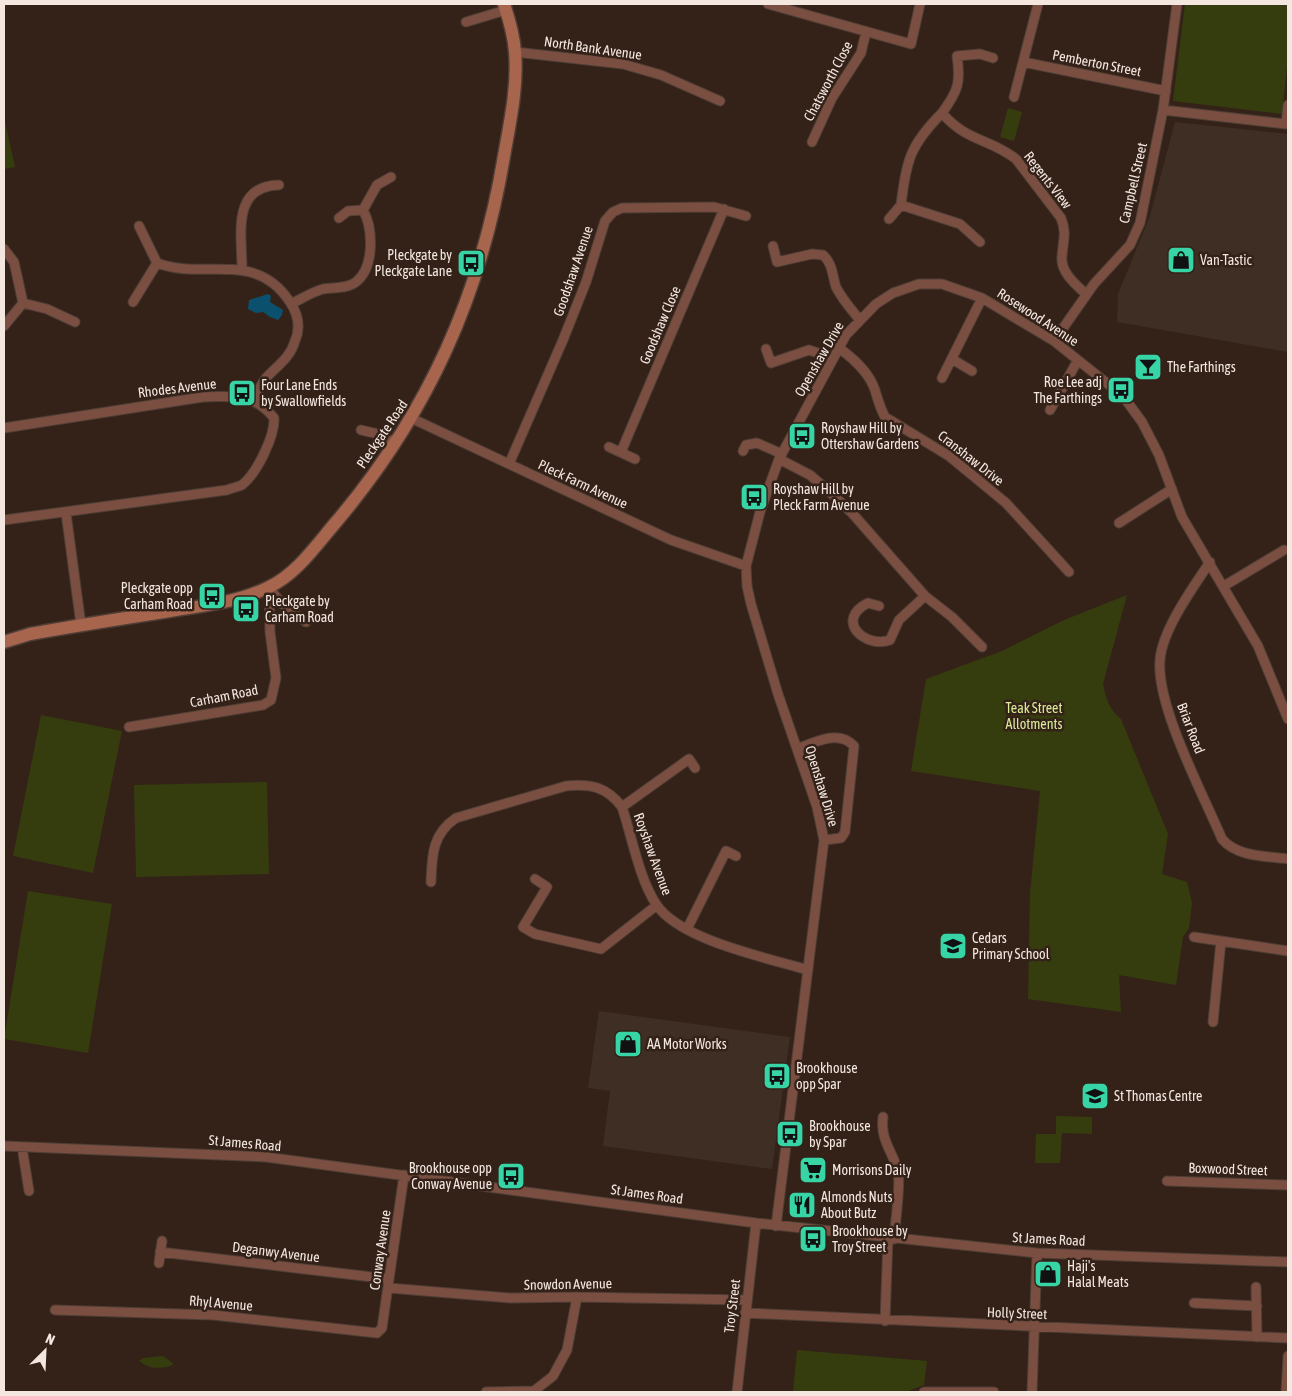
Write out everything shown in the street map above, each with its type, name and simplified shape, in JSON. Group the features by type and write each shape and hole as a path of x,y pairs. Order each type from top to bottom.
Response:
{"main road":[{"name":"Pleckgate Road","path":"4,642 30,634 217,604 269,587 291,572 307,556 355,499 411,418 451,342 487,242 514,100 515,52 505,7"}],"street":[{"path":"768,4 782,6 911,44 920,4"},
{"path":"1014,98 1038,4"},
{"name":"Campbell Street","path":"1054,341 1086,294 1130,245 1140,223 1163,110 1177,4"},
{"path":"466,22 505,7"},
{"name":"Chatsworth Close","path":"812,142 832,98 861,53 866,32"},
{"name":"North Bank Avenue","path":"515,52 623,64 661,75 720,102"},
{"path":"889,219 902,205 904,176 918,139 942,113 958,87 957,56 980,54 993,58"},
{"name":"Pemberton Street","path":"1023,62 1166,91"},
{"path":"1163,110 1286,124 1288,105"},
{"name":"Regents View","path":"942,113 952,125 966,135 1006,152 1016,159 1061,218 1065,228 1061,258 1064,269 1073,282 1086,294"},
{"path":"291,304 321,290 350,285 361,276 370,250 371,230 364,210 377,185 391,177"},
{"path":"242,269 242,214 245,203 257,190 267,185 279,185"},
{"path":"902,205 960,224 980,242"},
{"name":"Goodshaw Avenue","path":"509,464 586,282 605,221 612,212 622,208 692,206 724,209 746,216"},
{"name":"Goodshaw Close","path":"621,452 724,209"},
{"path":"339,218 348,211 364,210"},
{"path":"139,226 157,263"},
{"path":"773,246 777,262 812,254 823,255 829,260 842,298 859,320"},
{"path":"4,249 14,262 22,303 4,326"},
{"path":"4,520 226,490 241,485 252,473 275,428 274,418 255,400 265,378 282,364 295,342 299,328 291,304 273,283 242,269 189,270 157,263"},
{"path":"133,302 157,263"},
{"name":"Openshaw Drive","path":"776,1226 824,840 817,807 751,604 747,586 746,566 755,530 780,456 833,358 859,320 893,293 919,284 942,284 982,298"},
{"path":"942,378 982,298"},
{"name":"Rosewood Avenue","path":"982,298 1054,341 1123,396 1142,422 1159,455 1182,517 1258,646 1288,719"},
{"path":"22,303 47,309 75,322"},
{"name":"Cranshaw Drive","path":"839,348 853,358 865,372 875,389 880,409 885,417 949,456 1006,503 1069,572"},
{"path":"766,349 771,363 809,350 833,358"},
{"path":"952,359 972,371"},
{"name":"Rosewood Avenue","path":"1050,410 1078,360"},
{"name":"Rhodes Avenue","path":"4,428 204,397 229,396 255,400"},
{"name":"Pleck Farm Avenue","path":"411,418 671,540 746,566"},
{"path":"361,430 378,434 395,443"},
{"path":"743,451 746,445 757,443 810,475 832,494 925,596 952,617 982,647"},
{"path":"609,447 635,458"},
{"path":"1119,523 1172,489"},
{"path":"66,512 82,625"},
{"path":"1224,586 1284,550"},
{"name":"Briar Road","path":"1210,562 1188,595 1168,634 1160,659 1162,685 1172,723 1222,839 1228,847 1242,853 1288,859"},
{"path":"269,587 274,597 306,622"},
{"name":"Carham Road","path":"129,727 263,705 271,700 276,678 270,632 269,587"},
{"path":"879,606 868,603 860,606 854,612 852,620 854,628 860,635 881,643 890,640 899,620 925,596"},
{"path":"797,749 835,737 848,740 854,746 845,832 841,838 824,840"},
{"path":"622,807 689,759 695,768"},
{"name":"Royshaw Avenue","path":"431,882 434,845 442,828 456,818 581,784 599,787 614,796 622,807 649,891 666,917 710,940 808,970"},
{"path":"687,929 726,851 736,856"},
{"path":"535,880 547,887 523,928 534,934 601,949 657,905"},
{"path":"1194,937 1288,951"},
{"path":"1213,1022 1221,941"},
{"path":"882,1117 881,1128 898,1174 885,1321"},
{"name":"St James Road","path":"4,1146 266,1158 776,1226 1037,1253 1288,1262"},
{"path":"22,1147 29,1191"},
{"name":"Conway Avenue","path":"382,1328 404,1175"},
{"name":"Boxwood Street","path":"1167,1181 1288,1185"},
{"name":"Troy Street","path":"737,1392 756,1223"},
{"path":"159,1263 162,1240"},
{"name":"Deganwy Avenue","path":"160,1252 389,1284"},
{"path":"1032,1392 1037,1253"},
{"name":"Snowdon Avenue","path":"389,1284 510,1298 578,1297 747,1300"},
{"path":"1256,1287 1257,1336"},
{"path":"486,1392 534,1391 553,1376 567,1350 578,1297"},
{"path":"1194,1303 1257,1306"},
{"name":"Rhyl Avenue","path":"55,1310 213,1315 377,1333 382,1328"},
{"name":"Holly Street","path":"745,1313 885,1321 1288,1338"},
{"path":"1286,1392 1288,1356"},
{"path":"924,1392 994,1392"}],"shaded area":[{"path":"1175,122 1288,134 1288,352 1117,322 1118,294 1150,216"},
{"path":"599,1011 790,1037 772,1169 603,1146 610,1091 588,1088"}],"green space":[{"path":"1185,4 1288,4 1288,57 1282,114 1173,101"},
{"path":"1008,108 1022,112 1014,141 1000,137"},
{"path":"4,117 15,167 4,169"},
{"name":"Teak Street Allotments","path":"1127,595 1103,684 1105,694 1114,711 1121,719 1168,834 1162,874 1187,882 1192,903 1189,928 1183,937 1176,985 1119,975 1121,1012 1028,999 1030,893 1040,791 911,771 926,679 1002,651 1064,620"},
{"path":"41,715 122,731 93,873 13,856"},
{"path":"267,782 269,874 136,877 134,785"},
{"path":"28,891 112,904 88,1053 4,1039"},
{"path":"1056,1116 1092,1117 1092,1134 1062,1133 1060,1163 1035,1163 1036,1134 1056,1134"},
{"path":"797,1350 927,1361 924,1385 905,1392 793,1392"},
{"path":"163,1356 174,1364 156,1368 147,1366 139,1361 143,1358"}],"water":[{"path":"268,294 271,296 270,302 283,310 278,320 263,312 256,313 248,309 249,300"}],"place":[{"name":"Van-Tastic","path":"1181,260"},
{"name":"Pleckgate by Pleckgate Lane","path":"471,263"},
{"name":"The Farthings","path":"1148,367"},
{"name":"Roe Lee adj The Farthings","path":"1121,390"},
{"name":"Four Lane Ends by Swallowfields","path":"242,393"},
{"name":"Royshaw Hill by Ottershaw Gardens","path":"802,436"},
{"name":"Royshaw Hill by Pleck Farm Avenue","path":"754,497"},
{"name":"Pleckgate opp Carham Road","path":"212,596"},
{"name":"Pleckgate by Carham Road","path":"246,609"},
{"name":"Cedars Primary School","path":"953,946"},
{"name":"AA Motor Works","path":"628,1044"},
{"name":"Brookhouse opp Spar","path":"777,1076"},
{"name":"St Thomas Centre","path":"1095,1096"},
{"name":"Brookhouse by Spar","path":"790,1134"},
{"name":"Morrisons Daily","path":"813,1170"},
{"name":"Brookhouse opp Conway Avenue","path":"511,1176"},
{"name":"Almonds Nuts About Butz","path":"802,1205"},
{"name":"Brookhouse by Troy Street","path":"813,1239"},
{"name":"Haji's Halal Meats","path":"1048,1274"}]}
